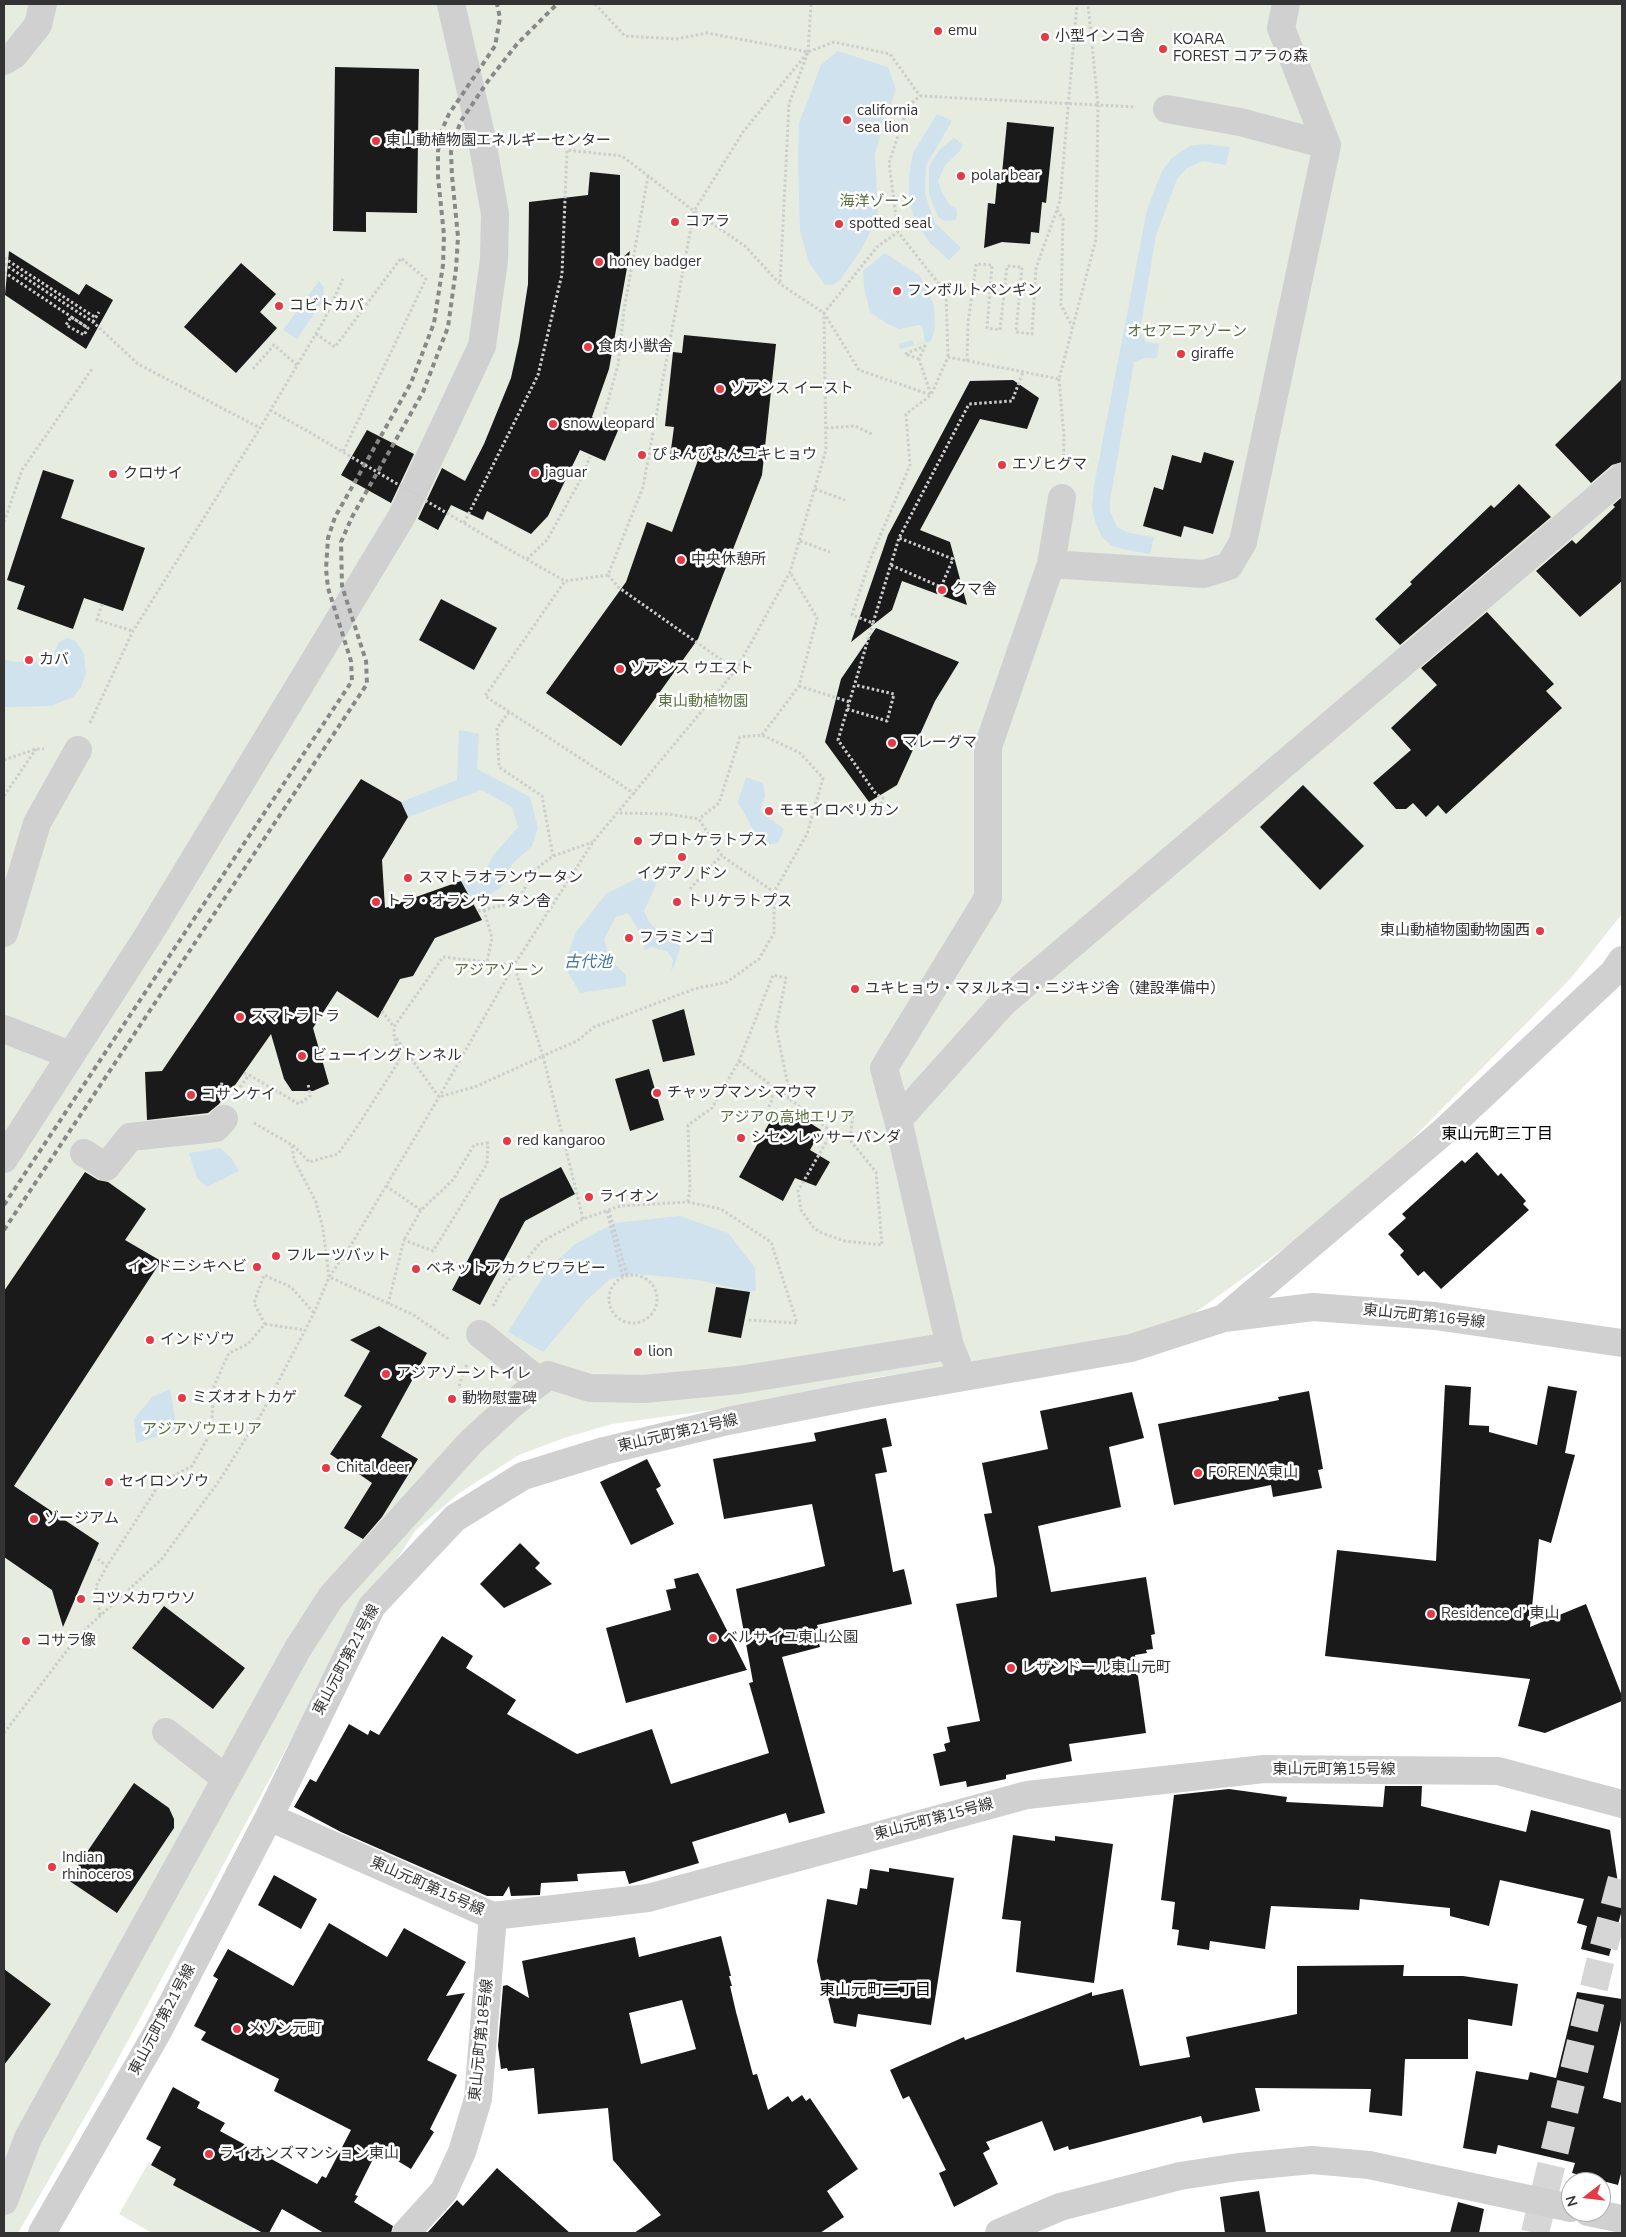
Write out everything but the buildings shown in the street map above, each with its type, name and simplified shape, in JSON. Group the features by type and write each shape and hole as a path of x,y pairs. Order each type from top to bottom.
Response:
{"street":[{"path":"4,61 14,55 38,25 43,4"},
{"path":"4,1159 149,934 402,516 482,346 494,260 495,214 481,135 452,4"},
{"path":"1051,564 1204,574 1229,566 1243,542 1328,145 1281,28 1286,4"},
{"path":"1166,109 1240,122 1328,145"},
{"path":"898,1120 1004,1002 1622,478"},
{"path":"963,1378 950,1346 898,1120 884,1068 988,898 988,747 1051,564 1062,498"},
{"path":"4,932 37,823 78,750"},
{"path":"1224,1318 1442,1133 1613,973 1622,960"},
{"path":"4,1029 70,1055"},
{"path":"84,1154 106,1167 130,1137 216,1128 235,1113"},
{"name":"東山元町第16号線","path":"1224,1318 1313,1307 1435,1316 1622,1343"},
{"name":"東山元町第21号線","path":"42,2233 157,2033 269,1818 372,1606 455,1518 523,1476 604,1451 728,1421 860,1395 1131,1348 1224,1318"},
{"path":"476,1344 540,1382"},
{"path":"4,2201 28,2138 297,1650 331,1597 471,1442 548,1375 590,1388 662,1387 738,1380 950,1346"},
{"path":"166,1732 225,1778"},
{"name":"東山元町第15号線","path":"269,1818 493,1916 648,1898 1027,1795 1264,1769 1498,1771 1622,1804"},
{"name":"東山元町第18号線","path":"406,2233 444,2192 462,2152 478,2099 493,1916"},
{"path":"1000,2233 1060,2207 1180,2176 1239,2167 1312,2160 1369,2165 1561,2206"}],"path":[{"path":"595,4 625,36 676,39 707,33 808,52"},
{"path":"780,284 789,104 808,52 811,4"},
{"path":"967,361 968,323 976,264 992,265 987,328 1000,330 1007,266 1022,267 1016,332 1032,334 1036,268 1060,201 1077,4"},
{"path":"1062,498 1064,436 1058,380 1096,239 1098,105 1088,4"},
{"path":"608,575 643,487 694,211 743,132 808,52 834,42 890,54 920,96"},
{"path":"873,624 852,615 870,560 910,465 906,414 931,395 948,357 946,293 898,232 889,163 908,106 920,96 1166,109"},
{"path":"464,523 538,375 562,274 567,150 622,156 694,211 745,246 780,284 824,313 859,370 931,395"},
{"path":"603,419 618,365 624,310 648,176"},
{"path":"1057,210 1063,219 1061,305 1073,327"},
{"path":"4,1733 78,1636 160,1560 219,1481 263,1411 314,1313 329,1278 439,1097 514,965 593,842 635,794 736,670 790,572 826,450 824,313 877,247 898,232"},
{"path":"4,258 96,318"},
{"path":"316,334 336,347 400,258 426,279 343,452"},
{"path":"4,264 93,322 138,364 260,428"},
{"path":"4,272 88,328"},
{"path":"4,760 36,749 78,750 133,632 316,334 343,279"},
{"path":"93,322 99,312"},
{"path":"71,317 88,328 84,335 66,325 71,317"},
{"path":"253,369 274,345 297,365"},
{"path":"919,359 905,354 925,346 919,359 931,395"},
{"path":"948,357 1058,380"},
{"path":"4,522 22,470 92,369"},
{"path":"881,805 883,798 876,794 838,740 899,538 969,404 1012,401 1023,372"},
{"path":"270,410 565,581 608,575"},
{"path":"826,428 855,426 872,434"},
{"path":"527,559 547,540 581,480 590,457"},
{"path":"815,489 845,500"},
{"path":"891,565 941,587 953,559 899,538"},
{"path":"800,540 830,552"},
{"path":"762,735 799,686 817,618 790,572"},
{"path":"608,575 618,587 736,670"},
{"path":"565,581 484,696 635,794"},
{"path":"102,604 97,620 133,632"},
{"path":"847,709 887,721 894,694 855,684"},
{"path":"799,686 850,702"},
{"path":"509,712 497,728 499,768 542,796 553,856"},
{"path":"439,1097 477,1086 577,1041 594,1027 694,989 727,982 759,959 774,933 774,892 807,834 823,778 800,753 762,735 740,737 719,803 699,819 669,814 619,813"},
{"path":"4,796 36,749"},
{"path":"699,819 722,856 774,892"},
{"path":"478,911 517,902 535,870 553,856 593,842"},
{"path":"690,889 710,866 722,856"},
{"path":"484,910 492,938 488,962"},
{"path":"248,1075 235,1113 292,1145 309,1162 338,1154 399,1061 394,1027 443,957 514,965"},
{"path":"514,965 543,1056 583,1218"},
{"path":"688,1202 690,1189 688,1124 712,1108 739,1061 773,974 786,978 776,1027 791,1100"},
{"path":"382,1011 394,1027"},
{"path":"394,1035 439,1097"},
{"path":"739,1061 832,1132 798,1191 801,1210 812,1227 819,1232 845,1241 882,1245 876,1172 850,1140 853,1114"},
{"path":"244,1073 299,1104 310,1096 308,1083"},
{"path":"770,1122 769,1106 772,1100 773,1086"},
{"path":"388,1304 404,1240 421,1210 452,1180 474,1145 488,1143 487,1164 433,1251 404,1240"},
{"path":"292,1145 294,1160 316,1202 324,1229 329,1278"},
{"path":"386,1186 421,1210"},
{"path":"458,1386 504,1286 541,1242 583,1218 620,1206 688,1202 721,1209 771,1242 797,1323 748,1320"},
{"path":"608,1211 625,1276"},
{"path":"265,1324 254,1303 264,1275 291,1287 314,1313"},
{"path":"625,1276 643,1276 655,1288 657,1304 649,1318 642,1321 626,1322 613,1312 610,1304 611,1288 625,1276"},
{"path":"329,1278 476,1344"},
{"path":"265,1324 304,1330"},
{"path":"100,1615 96,1586 107,1566 160,1483 192,1466 211,1432 214,1386 229,1353 248,1344 265,1324"},
{"path":"98,1559 107,1566"}],"green space":[{"name":"東山動植物園","path":"4,4 1622,4 1622,914 1571,978 1354,1198 1178,1325 1061,1349 872,1378 755,1404 612,1424 564,1438 519,1455 459,1493 415,1531 344,1642 112,2070 18,2233 4,2233"},
{"path":"149,2162 255,2225 250,2233 152,2233 119,2214"}],"water":[{"path":"838,51 888,67 896,89 875,153 878,217 861,250 841,279 833,285 825,285 809,263 800,231 799,123 821,65"},
{"path":"937,114 952,121 926,165 925,194 935,223 961,248 949,260 930,243 915,220 909,201 909,176 913,153"},
{"path":"954,138 963,145 959,152 945,165 938,181 942,193 950,205 956,208 957,213 956,220 945,221 938,217 929,194 929,167 939,150"},
{"path":"1205,144 1230,147 1226,165 1202,161 1187,168 1177,179 1156,235 1140,331 1146,342 1159,344 1157,358 1145,358 1134,362 1110,501 1110,511 1117,527 1129,533 1154,537 1150,554 1122,549 1111,545 1102,537 1092,508 1094,486 1147,210 1162,171 1172,158 1190,146"},
{"path":"885,253 920,276 934,306 935,329 931,341 900,349 899,344 912,340 914,345 925,342 923,329 919,325 899,329 870,312 864,287 863,271"},
{"path":"319,281 324,288 322,302 297,339 283,330"},
{"path":"67,638 76,641 84,654 86,674 81,687 73,697 51,706 4,707 4,659 15,662 42,662 53,655 59,642"},
{"path":"459,730 479,734 477,769 530,797 538,828 532,846 512,864 502,887 475,903 461,881 485,872 493,856 518,827 512,807 482,790 408,817 401,802 457,780"},
{"path":"746,777 763,783 765,796 760,811 784,829 778,843 762,846 738,802"},
{"name":"古代池","path":"638,878 657,882 644,911 649,922 657,930 678,932 680,948 671,972 673,960 668,952 652,947 645,950 643,938 628,913 616,917 604,939 610,960 626,975 626,986 580,993 564,965 576,932 606,894"},
{"path":"220,1148 232,1159 239,1171 207,1187 197,1178 189,1153"},
{"path":"680,1216 728,1233 755,1268 756,1290 750,1292 699,1280 638,1274 627,1275 610,1279 587,1300 543,1352 508,1332 548,1269 574,1245 614,1223"},
{"path":"170,1389 177,1430 136,1443 134,1419 152,1397"}],"tunnel":[{"path":"1535,2233 1622,1878"}],"railway":[{"path":"4,1205 352,681 351,661 328,588 326,569 328,538 335,517 411,383 434,323 443,265 444,235 438,177 438,151 441,132 449,114 495,46 500,18 497,4"},
{"path":"4,1230 367,684 366,661 342,586 341,542 352,517 423,392 448,327 456,269 458,237 451,152 461,121 488,81 517,44 557,4"}],"place":[{"name":"emu","path":"938,31"},
{"name":"小型インコ舎","path":"1045,37"},
{"name":"KOARA FOREST コアラの森","path":"1163,49"},
{"name":"california sea lion","path":"847,120"},
{"name":"東山動植物園エネルギーセンター","path":"376,141"},
{"name":"polar bear","path":"961,176"},
{"name":"コアラ","path":"675,222"},
{"name":"spotted seal","path":"839,224"},
{"name":"honey badger","path":"599,262"},
{"name":"フンボルトペンギン","path":"897,291"},
{"name":"コビトカバ","path":"279,306"},
{"name":"食肉小獣舎","path":"588,347"},
{"name":"giraffe","path":"1181,354"},
{"name":"ゾアシス イースト","path":"720,389"},
{"name":"snow leopard","path":"553,424"},
{"name":"ぴょんぴょんユキヒョウ","path":"642,455"},
{"name":"エゾヒグマ","path":"1002,465"},
{"name":"jaguar","path":"535,473"},
{"name":"クロサイ","path":"113,474"},
{"name":"中央休憩所","path":"681,560"},
{"name":"クマ舎","path":"942,590"},
{"name":"カバ","path":"29,660"},
{"name":"ゾアシス ウエスト","path":"620,669"},
{"name":"マレーグマ","path":"892,743"},
{"name":"モモイロペリカン","path":"769,811"},
{"name":"プロトケラトプス","path":"638,841"},
{"name":"イグアノドン","path":"682,857"},
{"name":"スマトラオランウータン","path":"408,878"},
{"name":"トラ・オランウータン舎","path":"376,902"},
{"name":"トリケラトプス","path":"677,902"},
{"name":"東山動植物園動物園西","path":"1540,931"},
{"name":"フラミンゴ","path":"629,938"},
{"name":"ユキヒョウ・マヌルネコ・ニジキジ舎（建設準備中）","path":"855,989"},
{"name":"スマトラトラ","path":"240,1017"},
{"name":"ビューイングトンネル","path":"302,1056"},
{"name":"チャップマンシマウマ","path":"657,1093"},
{"name":"コサンケイ","path":"191,1095"},
{"name":"シセンレッサーパンダ","path":"741,1138"},
{"name":"red kangaroo","path":"507,1141"},
{"name":"ライオン","path":"589,1197"},
{"name":"フルーツバット","path":"276,1256"},
{"name":"インドニシキヘビ","path":"257,1267"},
{"name":"ベネットアカクビワラビー","path":"416,1269"},
{"name":"インドゾウ","path":"150,1340"},
{"name":"lion","path":"638,1352"},
{"name":"アジアゾーントイレ","path":"386,1374"},
{"name":"ミズオオトカゲ","path":"182,1398"},
{"name":"動物慰霊碑","path":"452,1399"},
{"name":"Chital deer","path":"326,1468"},
{"name":"FORENA東山","path":"1198,1473"},
{"name":"セイロンゾウ","path":"109,1482"},
{"name":"ゾージアム","path":"34,1519"},
{"name":"コツメカワウソ","path":"81,1599"},
{"name":"Residence d’ 東山","path":"1431,1614"},
{"name":"ベルサイユ東山公園","path":"713,1638"},
{"name":"コサラ像","path":"26,1641"},
{"name":"レザンドール東山元町","path":"1011,1668"},
{"name":"Indian rhinoceros","path":"52,1867"},
{"name":"メゾン元町","path":"237,2029"},
{"name":"ライオンズマンション東山","path":"209,2154"}],"district":[{"name":"東山元町三丁目","path":"1497,1135"},
{"name":"東山元町二丁目","path":"875,1991"}],"park label":[{"name":"海洋ゾーン","path":"877,202"},
{"name":"オセアニアゾーン","path":"1187,332"},
{"name":"アジアゾーン","path":"499,971"},
{"name":"アジアの高地エリア","path":"787,1118"},
{"name":"アジアゾウエリア","path":"202,1430"}]}
